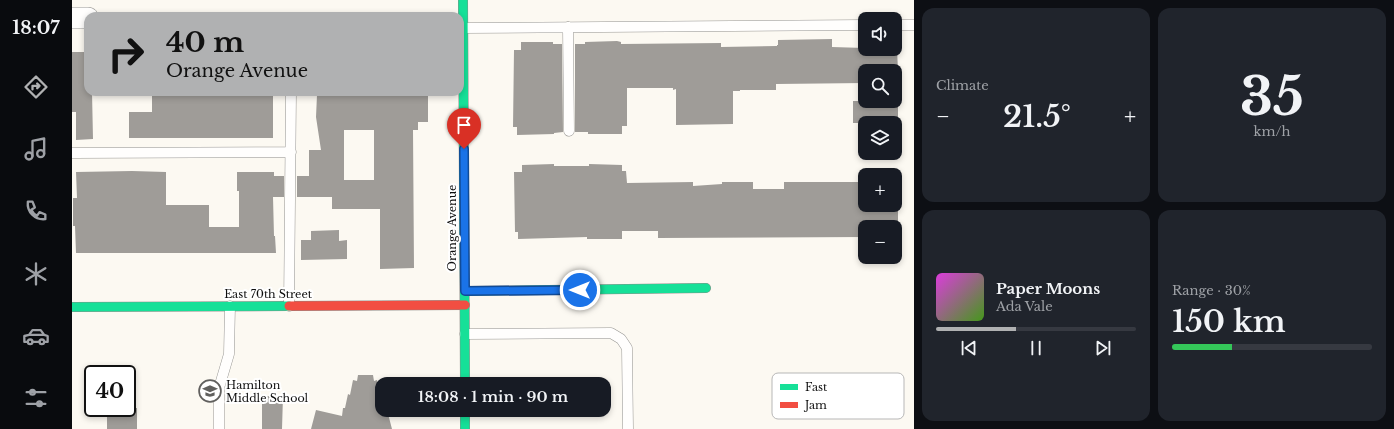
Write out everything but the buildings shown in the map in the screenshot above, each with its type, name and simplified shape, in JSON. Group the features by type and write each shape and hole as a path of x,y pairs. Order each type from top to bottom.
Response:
{"street":[{"path":"72,18 84,18"},
{"name":"Orange Avenue","path":"464,96 465,377"},
{"path":"465,291 706,288"},
{"name":"East 70th Street","path":"72,307 465,305"},
{"path":"465,417 466,429"}],"lane":[{"path":"464,17 568,27 858,25"},
{"path":"902,25 914,24"},
{"path":"568,27 569,130"},
{"path":"289,306 291,96"},
{"path":"72,153 291,152"},
{"path":"218,429 219,388 229,354 230,306"},
{"path":"465,334 611,333 621,339 627,348 628,429"}],"traffic: fast":[{"path":"463,0 463,12"},
{"path":"464,96 465,377"},
{"path":"465,291 706,288"},
{"path":"72,307 289,306"},
{"path":"465,417 465,429"}],"traffic: jam":[{"path":"289,306 465,305"}],"place":[{"name":"Hamilton Middle School","path":"210,391"}],"route":[{"path":"464,149 465,291 580,290"}]}
